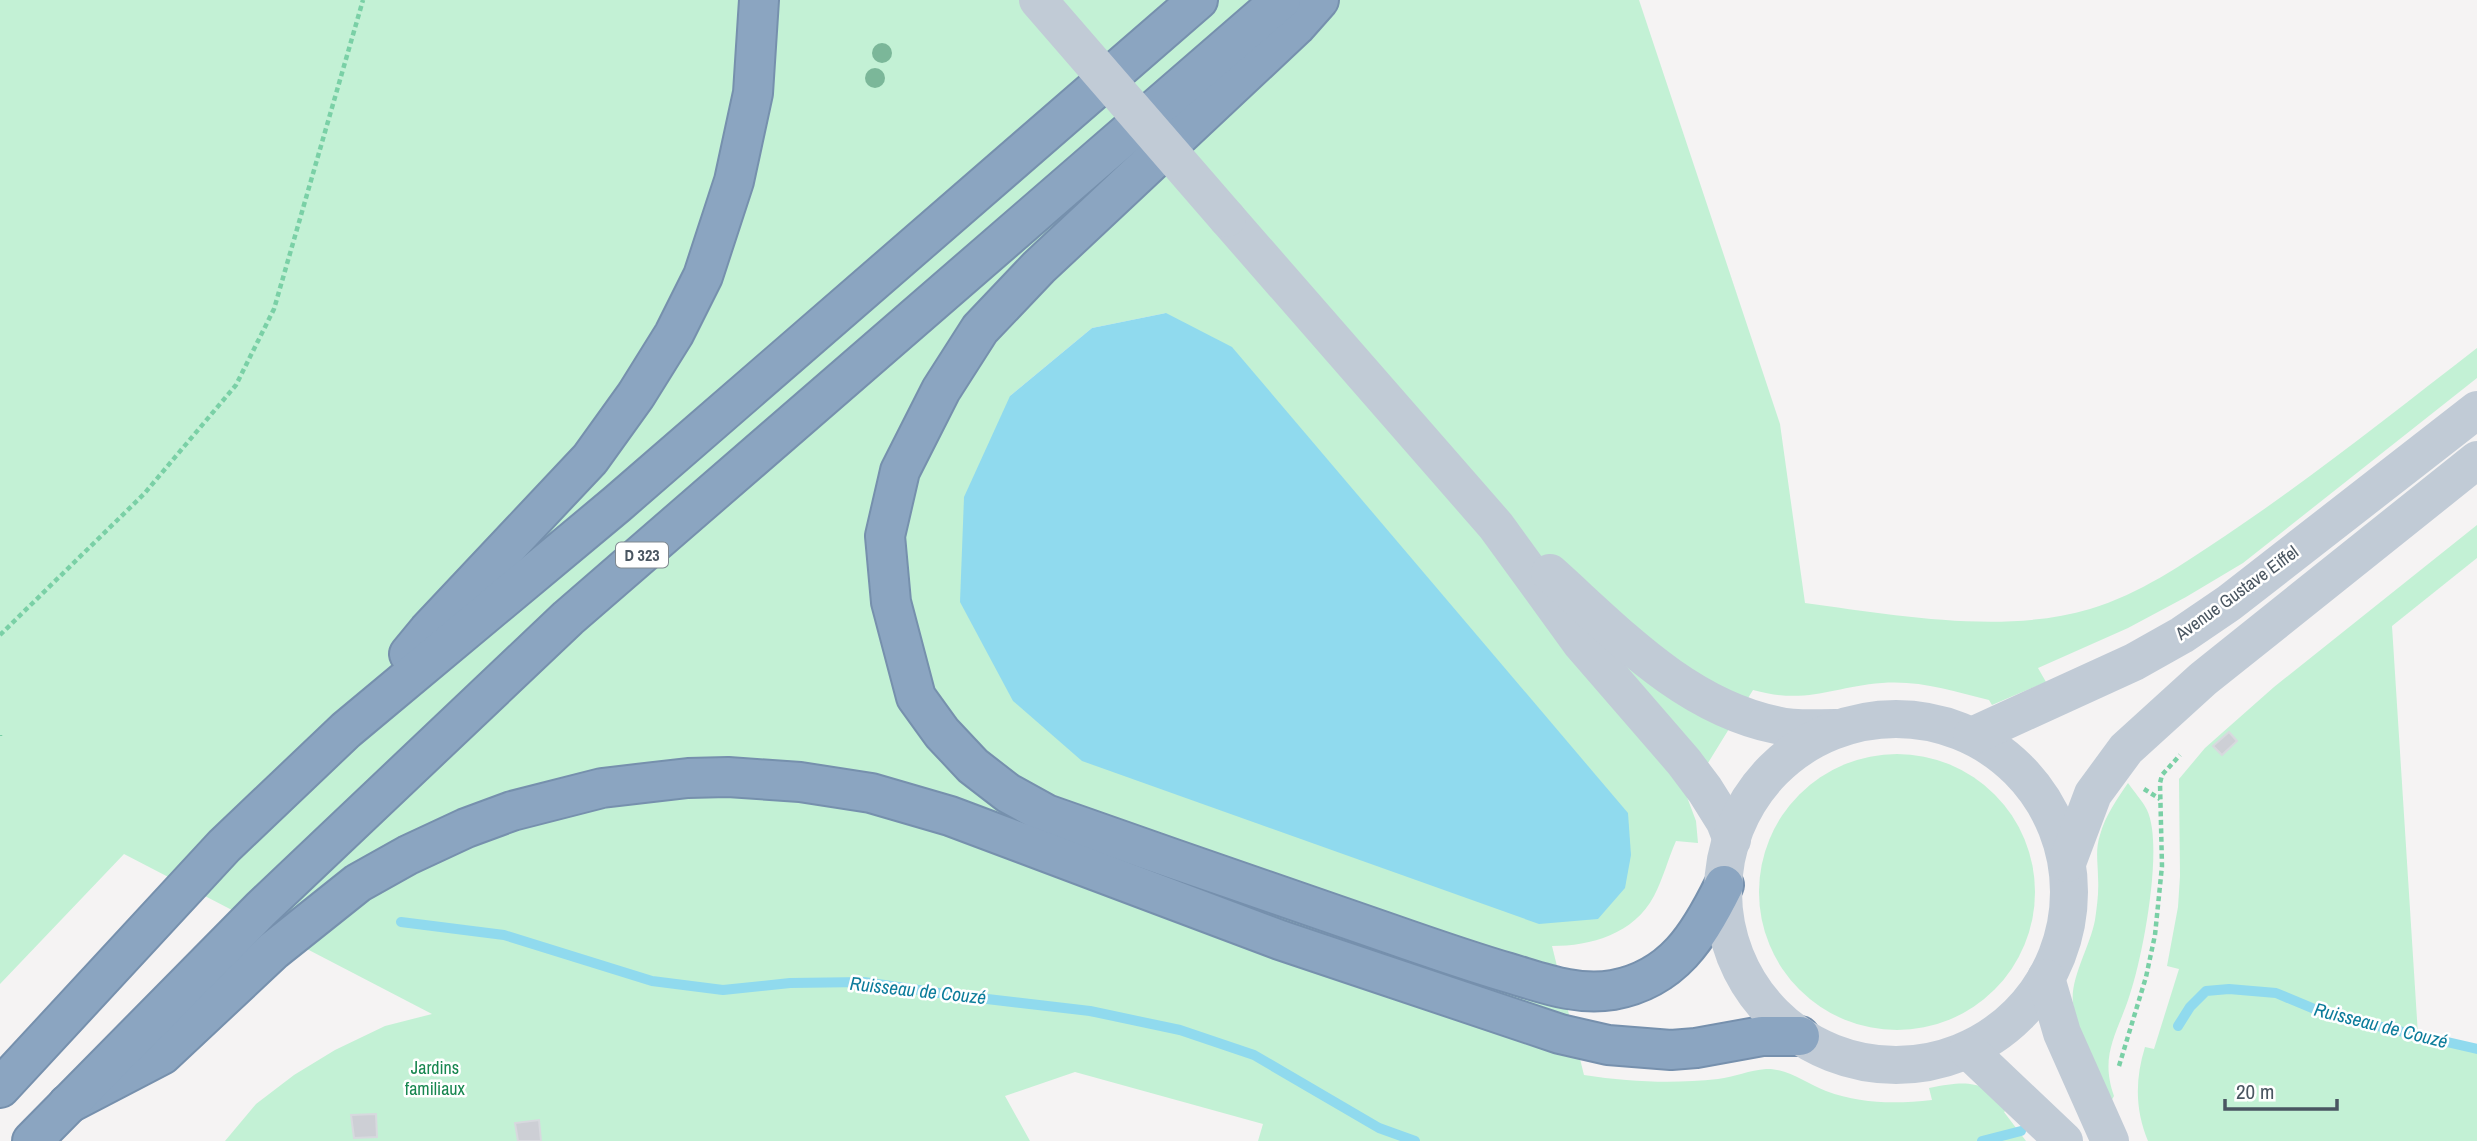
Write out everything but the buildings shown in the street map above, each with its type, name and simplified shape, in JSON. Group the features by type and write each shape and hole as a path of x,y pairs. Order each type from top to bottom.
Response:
{"highway":[{"path":"346,730 428,631 590,459 636,395 674,334 703,276 734,181 753,93 759,0"},
{"path":"0,1088 224,846 346,730 617,504 1198,0"},
{"name":"D 323","path":"32,1141 261,909 568,618 1281,0"},
{"path":"1319,0 1296,26 1039,267 980,330 940,390 900,471 885,537 891,602 916,697 942,733 973,766 1008,793 1046,814 1469,961 1567,990 1613,990 1636,984 1658,973 1683,952 1701,930 1724,885"},
{"path":"68,1104 162,1055 274,950 358,883 408,855 466,828 512,811 602,788 688,778 728,777 800,782 871,793 950,816 1280,940 1560,1034 1608,1045 1671,1050 1762,1036 1800,1037"}],"main road":[{"path":"1038,0 1496,526 1581,643 1684,762 1725,822 1732,840"},
{"name":"Avenue Gustave Eiffel","path":"1972,736 2134,662 2182,635 2229,603 2477,410"},
{"path":"2067,863 2093,794 2126,749 2203,679 2477,460"},
{"path":"1496,526 1666,674 1698,695 1738,714 1776,726 1806,729 1844,727"},
{"path":"1917,720 1951,727 1996,749 2016,767 2050,811 2067,863 2068,914 2063,940 2046,978 2030,1001 2007,1024 1968,1050 1920,1063 1896,1066 1841,1056 1800,1037 1754,994 1744,975 1731,945 1725,918 1724,885 1732,840 1743,809 1759,786 1773,771 1809,743 1844,727 1867,721 1917,720"},
{"path":"2046,978 2062,1033 2110,1141"},
{"path":"1968,1050 2064,1141"}],"path":[{"path":"0,635 144,494 236,385 274,309 363,0"},
{"path":"2118,1073 2124,1044 2146,976 2155,934 2162,866 2160,799"}],"green space":[{"name":"Jardins familiaux","path":"0,0 1639,0 1780,424 1805,603 1911,617 1985,622 2056,617 2108,603 2160,577 2258,514 2477,348 2477,378 2243,563 2128,628 2038,668 2046,682 1992,705 1989,700 1936,687 1896,682 1789,696 1753,690 1687,797 1696,821 1698,843 1676,841 1654,896 1635,920 1623,929 1582,944 1552,946 1584,1075 1668,1082 1718,1079 1774,1069 1839,1095 1865,1101 1892,1102 1932,1100 1929,1088 1973,1084 1991,1091 2013,1105 2004,1112 2026,1141 1258,1141 1263,1124 1075,1072 1005,1096 1030,1141 225,1141 256,1104 294,1075 335,1050 385,1026 432,1014 124,854 0,984","holes":["1166,313 1010,396 1092,328"]},
{"path":"2477,525 2477,558 2392,626 2418,1035 2477,1049 2477,1141 2148,1141 2139,1106 2139,1071 2145,1047 2154,1049 2179,969 2167,966 2178,907 2180,876 2179,779 2205,748 2274,687"},
{"path":"1897,754 1937,760 1962,770 1984,785 2004,805 2019,827 2029,852 2035,892 2029,932 2019,957 2004,979 1984,999 1962,1014 1937,1024 1897,1030 1857,1024 1832,1014 1810,999 1790,979 1775,957 1765,932 1759,892 1765,852 1775,827 1790,805 1810,785 1832,770 1857,760"},
{"path":"2128,783 2147,810 2152,826 2153,874 2141,954 2109,1056 2108,1068 2114,1096 2110,1103 2082,1042 2075,1016 2073,993 2095,920 2098,841 2108,814"}],"water":[{"path":"1166,313 1232,347 1628,813 1631,855 1625,888 1598,919 1539,924 1082,761 1013,701 960,602 964,497 1010,396 1092,328"}],"waterway":[{"name":"Ruisseau de Couzé","path":"401,922 504,935 652,981 723,990 790,983 864,982 1090,1011 1180,1030 1254,1055 1379,1128 1415,1141"},
{"name":"Ruisseau de Couzé","path":"2178,1026 2190,1007 2206,991 2229,989 2276,993 2329,1015 2477,1049"},
{"name":"Ruisseau de Couzé","path":"1982,1141 2021,1131"}]}
